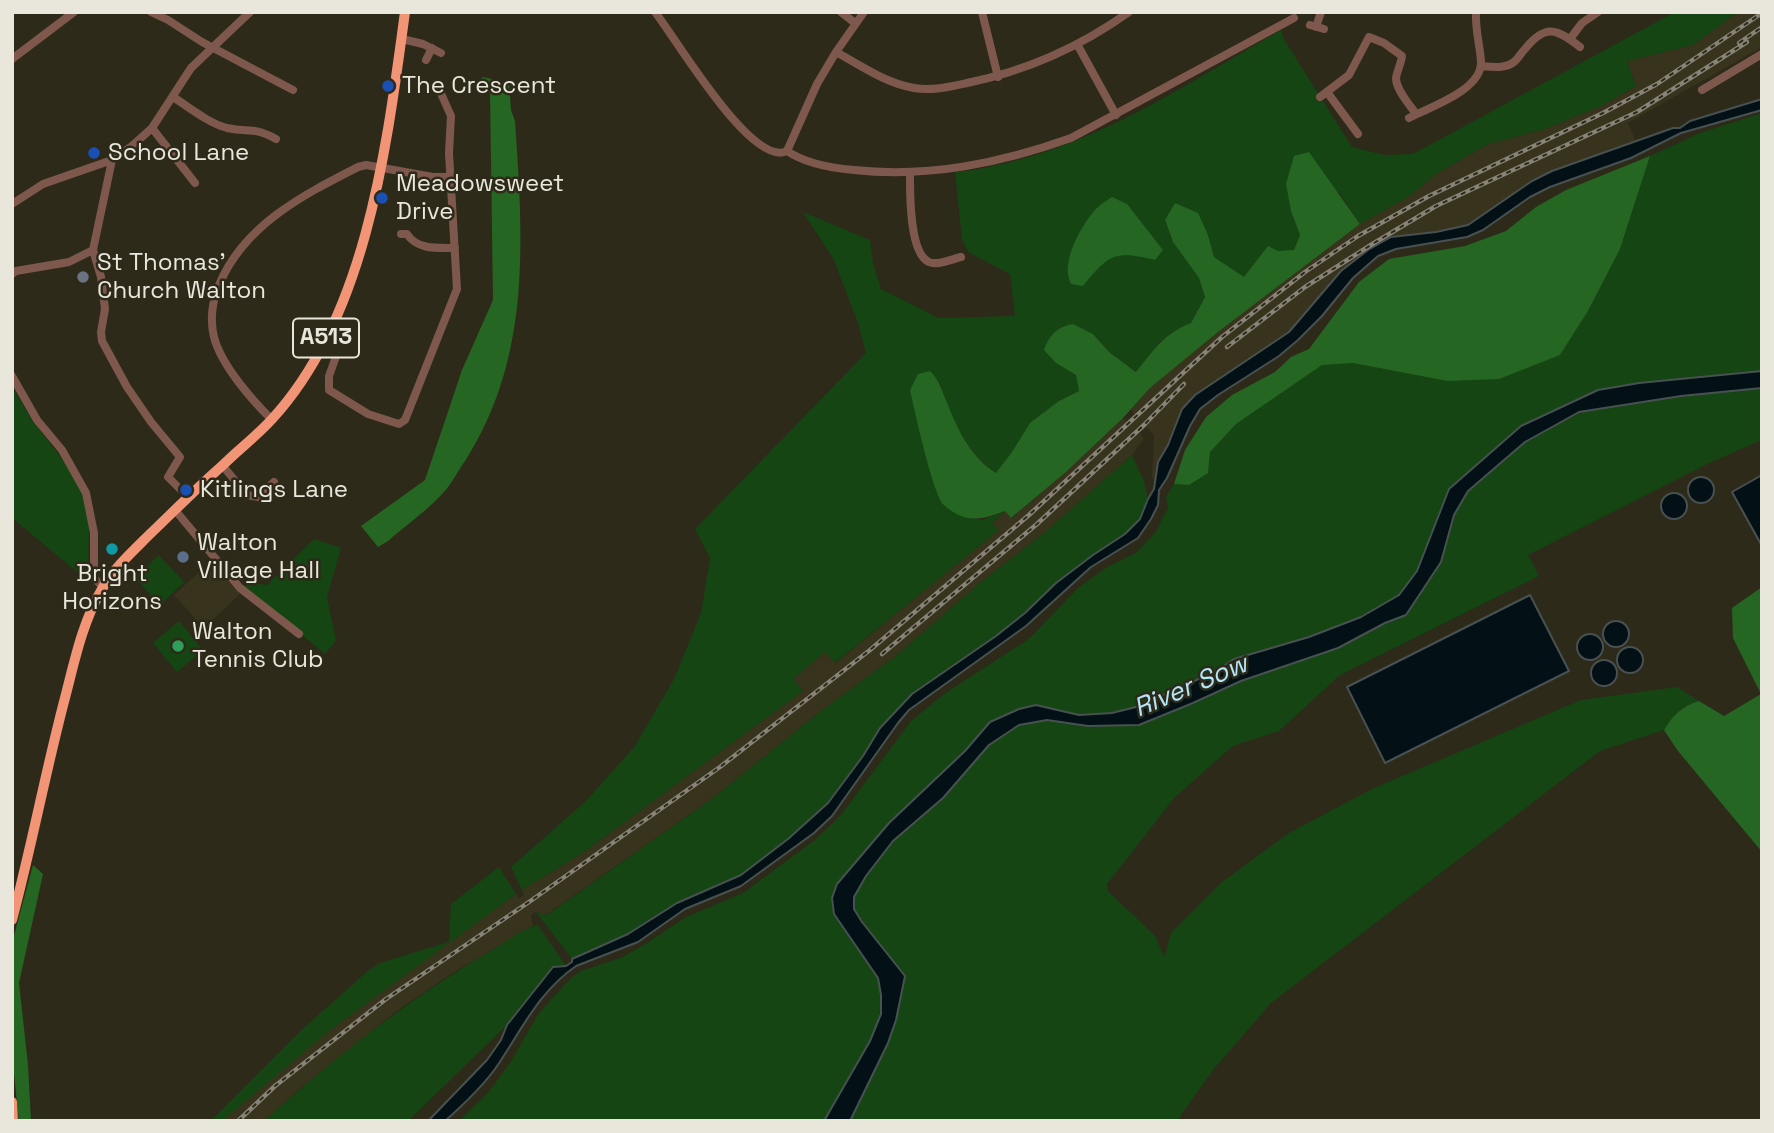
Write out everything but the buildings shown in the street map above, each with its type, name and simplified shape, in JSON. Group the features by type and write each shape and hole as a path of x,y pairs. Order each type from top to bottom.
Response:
{"highway":[{"name":"A513","path":"12,920 76,655 88,617 103,587 125,558 272,420 310,369 326,339 367,229 381,167 405,12"},
{"path":"12,1102 13,1121"}],"street":[{"path":"12,59 74,12"},
{"path":"150,12 293,90"},
{"path":"12,204 43,184 112,160 152,128 191,68 250,12"},
{"path":"655,12 705,83 749,138 777,154 787,151 815,164 882,173 910,173 973,166 1032,152 1071,138 1294,18"},
{"path":"841,12 855,23"},
{"path":"787,151 817,84 864,12"},
{"path":"836,52 890,81 912,88 941,89 998,77 1040,62 1077,44 1118,15 1129,12"},
{"path":"1317,27 1321,12"},
{"path":"1358,134 1323,94 1349,75 1369,37 1384,43 1402,56 1396,77 1397,84 1413,116 1470,87 1481,66 1475,25 1476,12"},
{"path":"1570,39 1582,23 1598,12"},
{"path":"979,13 998,77"},
{"path":"1481,66 1494,67 1514,62 1531,42 1545,32 1560,33 1580,47"},
{"path":"402,39 415,41 442,53"},
{"path":"1077,44 1116,115"},
{"path":"426,60 432,48"},
{"path":"1702,90 1762,54"},
{"path":"345,361 337,354 329,376 329,390 373,416 399,424 405,420 457,289 451,177 451,116 444,93"},
{"path":"173,97 205,118 227,128 259,130 276,139"},
{"path":"267,134 272,125"},
{"path":"152,128 195,183"},
{"path":"112,160 93,250 101,277 105,309 101,332 103,341 127,387 180,457 167,477 188,497"},
{"path":"272,420 222,358 214,339 211,320 215,297 233,258 254,234 287,206 358,167 381,167 433,177 451,177"},
{"path":"910,173 911,213 917,247 928,262 936,263 961,257"},
{"path":"406,232 410,240 430,248 455,248"},
{"path":"13,271 69,262 93,250"},
{"path":"12,376 37,420 62,450 86,493 94,533 94,578 103,587"},
{"path":"222,465 247,495 258,497 274,482"},
{"path":"175,510 240,588 299,634"}],"shaded area":[{"path":"1738,12 1762,12 1762,47 1628,123 1636,142 1552,171 1532,181 1468,225 1391,237 1368,250 1341,271 1289,332 1195,395 1182,408 1168,445 1158,462 1156,481 1152,477 1154,435 1146,427 1140,433 1144,438 1132,455 1044,533 981,582 896,656 817,714 717,795 546,915 536,912 531,915 533,926 451,974 398,1010 264,1121 211,1121 305,1027 368,971 380,963 449,942 516,894 519,898 524,895 522,890 584,852 803,691 793,679 825,652 836,663 998,530 992,523 1005,511 1012,518 1123,418 1127,421 1134,415 1131,409 1150,388 1218,332 1360,224 1411,195 1436,174 1488,144 1545,129 1601,106 1636,86 1627,61 1693,45"},
{"path":"211,561 240,594 204,628 174,595"}],"green space":[{"path":"1675,12 1738,12 1693,45 1627,61 1636,86 1601,106 1545,129 1488,144 1436,174 1411,195 1360,224 1339,192 1291,211 1300,235 1294,251 1265,257 1254,265 1244,278 1214,257 1208,235 1175,203 1165,221 1173,242 1199,278 1205,297 1191,323 1166,337 1137,372 1109,352 1093,334 1056,363 1076,375 1079,391 1059,401 996,473 975,455 967,444 954,420 939,381 960,516 983,520 1005,511 992,523 999,530 835,663 825,652 793,679 803,691 584,852 522,890 511,867 586,801 635,746 674,679 701,613 710,558 695,529 866,353 858,323 834,260 803,212 870,240 873,264 881,289 939,318 1015,316 1010,274 968,252 962,239 955,171 1002,164 1076,141 1146,108 1281,30 1285,41 1352,147 1384,155 1413,154"},
{"path":"483,77 509,83 511,110 515,121 520,253 512,339 502,381 487,421 465,461 444,492 431,505 378,547 361,526 425,480 462,370 493,300 490,92 474,87"},
{"path":"1762,113 1762,371 1639,383 1598,390 1521,426 1449,489 1417,571 1399,595 1361,617 1310,637 1234,659 1214,672 1140,706 1112,713 1079,715 1036,705 990,722 834,914 868,961 877,977 881,994 880,1012 874,1032 855,1071 824,1121 459,1121 487,1094 510,1063 539,1013 571,978 581,971 623,957 686,917 743,893 815,840 841,815 911,721 947,692 1029,639 1078,588 1107,567 1137,552 1155,533 1168,508 1166,497 1174,484 1189,485 1210,452 1236,424 1322,364 1353,363 1447,381 1560,355 1588,311 1620,249 1650,156 1700,133"},
{"path":"1309,152 1360,224 1218,332 1150,388 1123,418 1066,472 1011,518 1005,511 988,517 966,518 944,505 929,469 910,390 918,374 930,371 933,374 965,441 979,459 996,473 1030,423 1059,401 1079,391 1076,375 1056,363 1044,350 1048,340 1058,330 1073,324 1093,334 1109,352 1136,372 1166,338 1191,323 1205,297 1199,278 1173,242 1165,220 1175,203 1198,213 1214,257 1244,277 1268,246 1278,251 1294,250 1300,235 1291,211 1286,184 1294,156"},
{"path":"1650,156 1620,249 1588,311 1560,355 1499,379 1447,381 1353,363 1322,365 1236,424 1210,452 1208,473 1189,485 1174,484 1185,450 1206,417 1232,395 1275,372 1291,357 1309,349 1359,282 1389,259 1465,246 1506,231 1536,207 1566,190"},
{"path":"1112,197 1127,204 1163,250 1155,260 1130,255 1113,258 1099,267 1083,286 1071,284 1068,266 1073,246 1094,211"},
{"path":"12,387 33,422 63,460 84,496 89,525 88,581 12,518"},
{"path":"1762,388 1762,440 1709,463 1528,555 1539,576 1340,675 1279,731 1233,746 1175,797 1107,884 1108,891 1155,936 1164,957 1171,933 1222,882 1289,833 1374,788 1581,700 1677,687 1699,701 1679,712 1664,730 1600,751 1271,1003 1213,1070 1177,1121 850,1121 888,1043 905,976 862,922 854,909 854,897 866,876 893,841 943,798 989,745 1019,725 1047,720 1088,726 1139,725 1406,615 1441,562 1454,515 1468,491 1525,442 1579,412 1681,396"},
{"path":"1132,455 1144,481 1148,499 1140,519 1125,534 1056,583 996,636 912,694 880,728 828,803 788,839 741,875 677,903 628,934 572,959 536,912 547,915 717,795 817,714 896,656 981,582 1044,533"},
{"path":"314,539 341,548 327,597 336,641 325,654 243,586 249,582 267,585"},
{"name":"Walton Tennis Club","path":"159,555 184,582 160,605 135,578"},
{"path":"1762,587 1762,852 1678,751 1664,730 1679,712 1693,703 1699,701 1724,716 1761,694 1733,638 1732,608"},
{"name":"Walton Tennis Club","path":"179,621 203,650 177,672 153,643"},
{"path":"33,865 43,874 19,983 31,1121 19,1121 12,1055 12,943"},
{"path":"499,867 516,894 329,1031 222,1121 211,1121 305,1027 368,971 380,963 449,942 451,904"},
{"path":"538,925 566,966 553,967 507,1025 408,1121 264,1121 344,1053 399,1011 457,971 512,937"}],"water":[{"path":"1762,99 1762,110 1681,133 1631,158 1550,187 1530,197 1483,230 1467,237 1396,249 1378,256 1353,278 1298,340 1279,356 1200,409 1159,490 1158,505 1138,538 1091,567 1026,626 909,710 832,816 814,833 741,886 685,909 638,942 576,966 563,976 540,1001 478,1090 445,1121 428,1121 487,1060 501,1040 507,1025 553,967 566,966 572,959 628,934 677,903 741,875 788,839 828,803 880,728 912,694 996,636 1056,583 1125,534 1140,519 1154,489 1158,462 1182,409 1195,395 1289,332 1341,271 1368,250 1391,237 1468,225 1532,181 1552,171 1673,128 1680,128 1690,121"},
{"name":"River Sow","path":"1762,371 1762,388 1681,396 1579,412 1525,442 1468,491 1454,515 1441,562 1406,615 1338,648 1241,681 1139,725 1088,726 1047,720 1019,725 989,745 943,798 893,841 866,876 854,897 854,909 862,922 905,976 888,1043 850,1121 824,1121 870,1041 881,1014 878,978 834,914 832,898 837,884 889,823 965,751 990,722 1019,709 1036,705 1079,715 1112,713 1140,706 1214,672 1234,659 1309,637 1361,617 1399,595 1417,571 1449,489 1521,426 1598,390 1639,383"},
{"path":"1762,475 1762,546 1732,492"},
{"path":"1701,477 1710,481 1714,490 1710,499 1701,503 1692,499 1688,490 1692,481"},
{"path":"1674,493 1683,497 1687,506 1683,515 1674,519 1665,515 1661,506 1665,497"},
{"path":"1530,595 1569,671 1385,763 1347,687"},
{"path":"1616,621 1625,625 1629,634 1625,643 1616,647 1607,643 1603,634 1607,625"},
{"path":"1590,634 1599,638 1603,647 1599,656 1590,660 1581,656 1577,647 1581,638"},
{"path":"1630,647 1639,651 1643,660 1639,669 1630,673 1621,669 1617,660 1621,651"},
{"path":"1604,660 1613,664 1617,673 1613,682 1604,686 1595,682 1591,673 1595,664"}],"railway":[{"path":"238,1121 275,1086 386,999 720,767 870,650 1029,515 1222,337 1305,272 1358,236 1429,196 1603,113 1657,84 1762,13"},
{"path":"1739,43 1762,27"},
{"path":"1227,347 1305,287 1436,206 1637,112 1747,42"},
{"path":"882,654 1037,524 1144,425 1184,384"}],"place":[{"name":"The Crescent","path":"388,86"},
{"name":"School Lane","path":"94,153"},
{"name":"Meadowsweet Drive","path":"382,198"},
{"name":"St Thomas' Church Walton","path":"83,277"},
{"name":"Kitlings Lane","path":"186,490"},
{"name":"Bright Horizons","path":"112,549"},
{"name":"Walton Village Hall","path":"183,557"},
{"name":"Walton Tennis Club","path":"178,646"}]}
